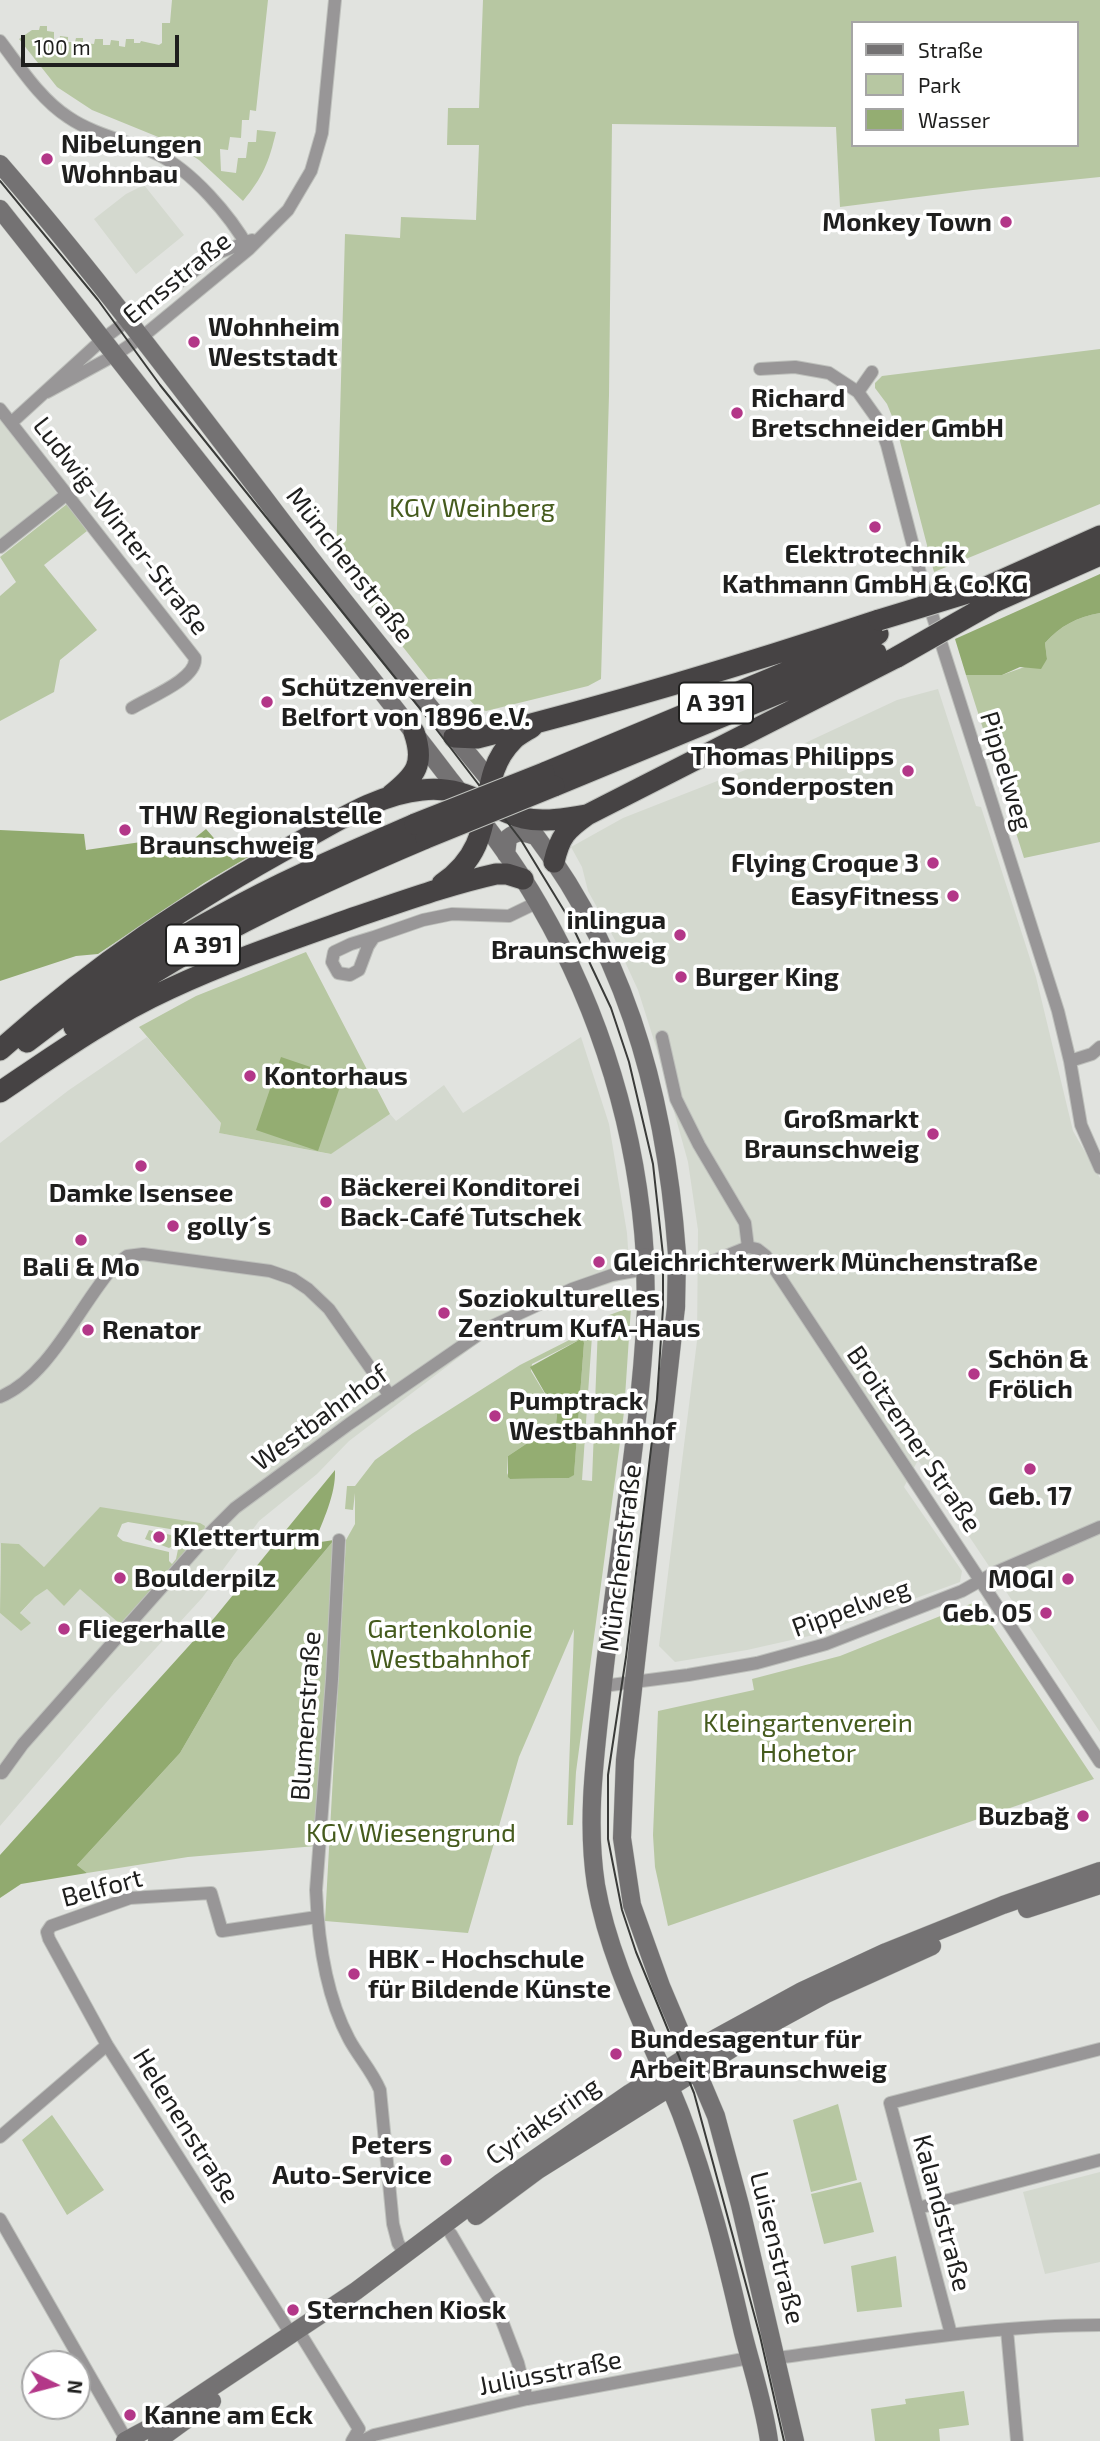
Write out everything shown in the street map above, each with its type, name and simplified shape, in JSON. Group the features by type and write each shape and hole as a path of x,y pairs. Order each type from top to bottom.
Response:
{"highway":[{"name":"A 391","path":"988,595 1100,537"},
{"name":"A 391","path":"0,1063 82,1001 225,913 314,869 420,831 549,779 988,595 1100,555"},
{"path":"554,862 559,842 568,829 587,815 889,638 988,595"},
{"path":"454,737 477,737 542,721 739,666 889,638"},
{"path":"435,889 454,876 476,849 485,824 489,792 499,761 514,739 542,721"},
{"path":"391,796 405,784 417,767 420,754 414,732"},
{"path":"0,1049 52,1003 172,915 288,847 391,796 431,789 489,792 522,818 537,821 587,815"},
{"name":"A 391","path":"0,1084 122,994 237,925 367,863 420,831"},
{"path":"0,1092 76,1039 167,990 254,952 435,889 496,874 523,878"}],"main road":[{"name":"Münchenstraße","path":"0,164 130,321 263,498 454,737 489,792"},
{"name":"Münchenstraße","path":"0,209 485,824 538,902 583,991 616,1086 632,1153 645,1257 646,1310 636,1431 603,1686 591,1807 592,1850 597,1886 612,1946 671,2089"},
{"name":"Münchenstraße","path":"522,818 554,862 602,945 641,1043 666,1150 677,1254 676,1307 633,1684 621,1818 627,1883 647,1949 698,2071"},
{"path":"506,854 508,838 513,834 519,831 535,836"},
{"name":"Cyriaksring","path":"157,2441 500,2183 691,2053 802,1991 886,1952 1003,1905 1100,1871"},
{"name":"Cyriaksring","path":"126,2441 451,2234 538,2171 771,2024 893,1962 1001,1918 1100,1885"},
{"name":"Luisenstraße","path":"698,2071 730,2162 795,2441"},
{"name":"Luisenstraße","path":"671,2089 713,2210 769,2441"}],"street":[{"name":"Emsstraße","path":"115,355 142,337 247,246 265,235 288,210 302,189 320,144 326,107 335,0"},
{"path":"0,41 60,111 86,127 157,155 177,167 206,191 247,246"},
{"name":"Emsstraße","path":"130,321 218,253 247,246"},
{"path":"103,339 130,321"},
{"name":"Ludwig-Winter-Straße","path":"10,422 47,392 103,339"},
{"name":"Ludwig-Winter-Straße","path":"47,392 115,355"},
{"name":"Pippelweg","path":"760,369 795,367 815,370 839,379 859,392 878,420 925,592 1058,1012 1081,1125 1100,1168"},
{"path":"859,392 872,372"},
{"name":"Ludwig-Winter-Straße","path":"0,409 195,658 192,672 132,708"},
{"path":"0,547 67,494"},
{"path":"374,937 423,920 452,914 509,916 538,902"},
{"name":"Broitzemer Straße","path":"662,1037 676,1099 699,1145 745,1223 753,1248 766,1256 1100,1762"},
{"path":"1070,1061 1092,1054 1100,1047"},
{"name":"Westbahnhof","path":"2,1773 23,1744 235,1508 390,1396 488,1328 572,1289 631,1270 711,1262 753,1248"},
{"path":"0,1397 15,1391 37,1371 114,1266 127,1256 143,1254 270,1271 293,1279 329,1309 390,1396"},
{"name":"Pippelweg","path":"603,1686 633,1684 757,1663 806,1650 879,1625 962,1591 980,1580 1100,1527"},
{"name":"Blumenstraße","path":"339,1540 332,1679 316,1890 317,1917 321,1952 339,2018 380,2090 393,2224 398,2243 406,2255"},
{"name":"Belfort","path":"49,1939 47,1931 51,1926 130,1898 211,1892 222,1931 317,1917"},
{"name":"Helenenstraße","path":"49,1939 107,2045 359,2429 352,2441"},
{"path":"0,2137 107,2045"},
{"name":"Kalandstraße","path":"951,2334 890,2103 1100,2049"},
{"path":"918,2208 1100,2161"},
{"path":"0,2219 126,2441"},
{"path":"451,2234 502,2320 518,2363 527,2399"},
{"path":"777,2358 951,2334 1100,2325"},
{"path":"1007,2330 1017,2441"},
{"name":"Juliusstraße","path":"362,2441 374,2435 527,2399 750,2358"}],"shaded area":[{"path":"144,185 184,235 136,274 94,219 126,194"},
{"path":"0,419 58,495 0,540"},
{"path":"1100,574 1100,613 1070,623 1051,637 1045,643 1047,659 1041,669 1020,667 1002,675 966,675 955,639"},
{"path":"938,689 976,806 981,807 1036,977 1073,1131 1100,1178 1100,1732 918,1460 904,1487 962,1571 960,1582 818,1634 747,1650 675,1662 659,1646 697,1341 698,1230 688,1162 638,990 588,891 582,867 571,847 623,818 758,765 897,700"},
{"path":"206,829 233,860 282,837 204,883 98,954 76,956 0,981 0,830 84,834 86,850 141,842 170,858"},
{"path":"147,1037 221,1123 219,1133 330,1154 390,1114 396,1121 444,1085 463,1113 581,1037 609,1124 627,1233 630,1278 576,1294 491,1333 349,1441 317,1474 259,1521 202,1598 111,1697 0,1826 0,1613 21,1631 20,1614 35,1597 47,1589 54,1596 80,1588 121,1623 204,1531 100,1508 44,1567 19,1544 1,1543 0,1570 0,1143 69,1090"},
{"path":"335,1470 331,1498 314,1543 334,1540 234,1660 180,1753 77,1865 87,1873 21,1884 0,1898 0,1855 215,1617"},
{"path":"1100,2172 1100,2262 1045,2274 1023,2192"}],"green space":[{"path":"172,0 268,0 256,111 250,110 249,120 242,120 241,138 230,137 228,150 220,149 221,171 236,173 238,158 246,158 248,142 256,142 257,130 276,132 264,169 243,201 199,160 173,143 92,110 57,87 19,39 32,30 39,30 40,26 47,26 47,31 54,32 54,40 59,41 60,36 68,37 68,42 83,38 83,43 94,44 95,39 103,39 103,45 110,45 111,40 119,41 119,46 125,47 126,39 134,39 134,43 141,41 159,45 162,43 162,23 170,23"},
{"name":"KGV Weinberg","path":"483,0 1100,0 1100,177 840,207 836,127 612,124 609,395 601,679 588,686 486,711 471,702 451,680 429,680 336,562 345,234 400,238 401,217 476,220 479,145 447,145 448,108 479,108"},
{"path":"1100,349 1100,504 934,572 896,426 887,404 875,388 875,383 882,376"},
{"path":"67,504 87,531 44,565 97,630 60,660 54,692 0,721 0,596 16,582 0,557"},
{"path":"1100,613 1100,842 1024,858 966,675 1002,675 1047,659 1045,643 1057,632 1076,620"},
{"path":"306,952 390,1114 331,1154 219,1133 221,1123 139,1027 196,996"},
{"path":"631,1307 624,1412 576,1772 573,1825 567,1825 574,1629 519,1757 468,1933 325,1921 346,1540 355,1524 355,1493 353,1510 345,1509 347,1486 355,1486 375,1460 413,1433 520,1365 587,1331 592,1336 582,1480 592,1481 598,1326 604,1317","holes":["581,1339 584,1343 574,1474 569,1478 510,1479 507,1473 508,1456 556,1424 557,1414 531,1371 532,1364"]},
{"path":"100,1507 205,1526 204,1531 120,1624 80,1589 64,1606 47,1589 20,1613 31,1623 21,1631 0,1613 1,1543 19,1544 44,1567","holes":["128,1522 176,1530 181,1535 176,1559 172,1564 169,1561 169,1552 123,1541 117,1536 122,1524"]},
{"name":"Kletterturm","path":"149,1530 171,1535 175,1545 169,1548 145,1539"},
{"path":"334,1540 316,1846 188,1857 87,1873 77,1865 180,1753 234,1660"},
{"name":"Kleingartenverein Hohetor","path":"973,1603 979,1606 1094,1779 668,1926 655,1867 653,1835 658,1711 754,1690 752,1679 840,1656"},
{"path":"838,2104 857,2180 811,2192 793,2120"},
{"path":"52,2115 104,2190 67,2215 22,2140"},
{"path":"861,2182 874,2232 824,2244 811,2194"},
{"path":"896,2256 902,2307 857,2312 851,2266"},
{"path":"964,2391 969,2425 939,2429 940,2441 875,2441 871,2409 906,2404 905,2399"}],"water":[{"path":"281,1057 343,1078 318,1151 256,1130"},
{"path":"579,1340 584,1343 574,1475 569,1478 510,1479 508,1456 556,1424 557,1414 530,1367"}],"tram line":[{"path":"0,181 98,300 160,385 430,721 521,840 568,917 611,1008 629,1062 653,1164 663,1255 663,1308 657,1399 626,1657 608,1775 608,1839 622,1910 636,1952 694,2093 760,2336 784,2441"}],"place":[{"name":"Nibelungen Wohnbau","path":"47,159"},
{"name":"Monkey Town","path":"1006,222"},
{"name":"Wohnheim Weststadt","path":"194,342"},
{"name":"Richard Bretschneider GmbH","path":"737,413"},
{"name":"Elektrotechnik Kathmann GmbH & Co.KG","path":"875,527"},
{"name":"Schützenverein Belfort von 1896 e.V.","path":"267,702"},
{"name":"Thomas Philipps Sonderposten","path":"908,771"},
{"name":"THW Regionalstelle Braunschweig","path":"125,830"},
{"name":"Flying Croque 3","path":"933,863"},
{"name":"EasyFitness","path":"953,896"},
{"name":"inlingua Braunschweig","path":"680,935"},
{"name":"Burger King","path":"681,977"},
{"name":"Kontorhaus","path":"250,1076"},
{"name":"Großmarkt Braunschweig","path":"933,1134"},
{"name":"Damke Isensee","path":"141,1166"},
{"name":"Bäckerei Konditorei Back-Café Tutschek","path":"326,1202"},
{"name":"golly´s","path":"173,1226"},
{"name":"Bali & Mo","path":"81,1240"},
{"name":"Gleichrichterwerk Münchenstraße","path":"599,1262"},
{"name":"Soziokulturelles Zentrum KufA-Haus","path":"444,1313"},
{"name":"Renator","path":"88,1330"},
{"name":"Schön & Frölich","path":"974,1374"},
{"name":"Pumptrack Westbahnhof","path":"495,1416"},
{"name":"Geb. 17","path":"1030,1469"},
{"name":"Kletterturm","path":"159,1537"},
{"name":"Boulderpilz","path":"120,1578"},
{"name":"MOGI","path":"1068,1579"},
{"name":"Geb. 05","path":"1046,1613"},
{"name":"Fliegerhalle","path":"64,1629"},
{"name":"Buzbağ","path":"1083,1816"},
{"name":"HBK - Hochschule für Bildende Künste","path":"354,1974"},
{"name":"Bundesagentur für Arbeit Braunschweig","path":"616,2054"},
{"name":"Peters Auto-Service","path":"446,2160"},
{"name":"Sternchen Kiosk","path":"293,2310"},
{"name":"Kanne am Eck","path":"130,2415"}],"park label":[{"name":"Gartenkolonie Westbahnhof","path":"450,1644"},
{"name":"KGV Wiesengrund","path":"411,1833"}]}
